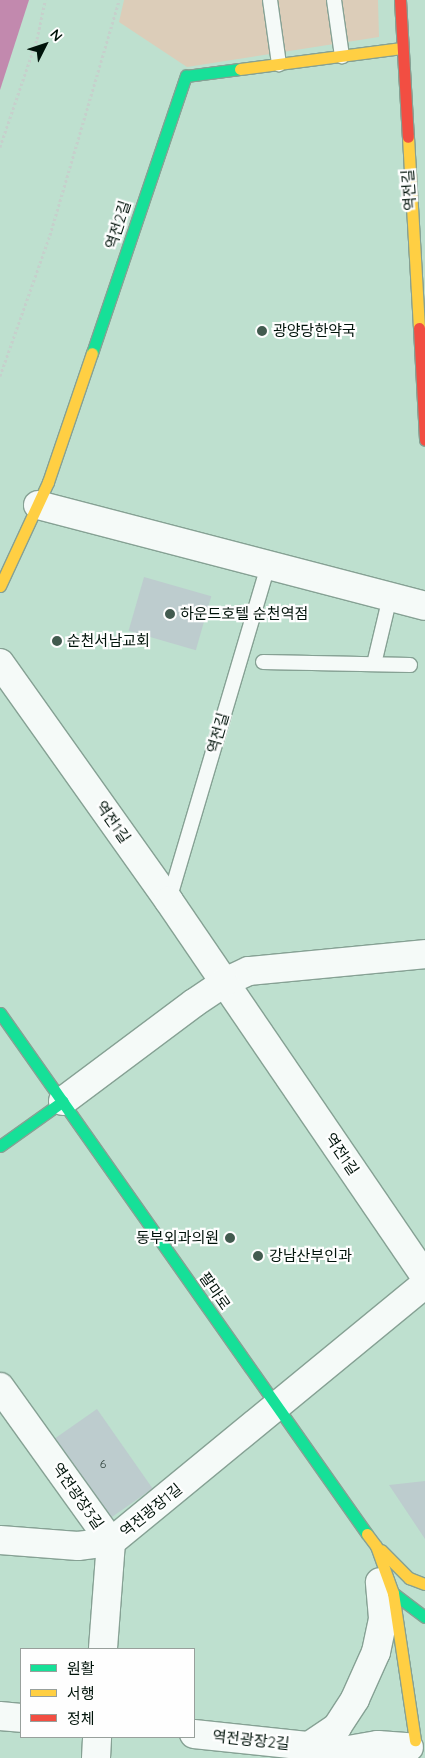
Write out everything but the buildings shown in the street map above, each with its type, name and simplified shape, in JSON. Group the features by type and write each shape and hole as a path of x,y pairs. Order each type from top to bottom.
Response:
{"street":[{"name":"역전길","path":"400,0 425,440"},
{"name":"역전2길","path":"0,586 48,482 186,76 402,48"},
{"path":"38,505 425,606"},
{"name":"역전1길","path":"0,663 225,982 425,1276"},
{"path":"0,1146 225,982 249,971 425,954"},
{"name":"팔마로","path":"0,1013 376,1546 393,1593 413,1745"},
{"path":"278,1407 425,1284"},
{"name":"역전광장3길","path":"0,1387 111,1542 104,1648"},
{"name":"역전광장1길","path":"0,1540 78,1546 111,1542 278,1407"},
{"path":"376,1546 410,1578 425,1584"},
{"path":"309,1746 336,1727 355,1699 376,1652 384,1618 376,1546"},
{"path":"393,1593 425,1618"},
{"path":"0,1716 20,1718"},
{"name":"역전광장2길","path":"195,1734 309,1746 340,1756"},
{"path":"96,1758 97,1738"},
{"path":"340,1756 378,1745 413,1745"}],"lane":[{"path":"270,0 279,64"},
{"path":"334,0 342,56"},
{"name":"역전길","path":"168,900 268,565"},
{"path":"374,664 390,597"},
{"path":"263,662 410,665"}],"path":[{"path":"0,147 37,39 46,0"},
{"path":"0,376 50,235 119,0"}],"shaded area":[{"path":"0,0 29,0 0,90"},
{"path":"124,0 378,0 379,37 187,67 119,22"}],"traffic: fast":[{"path":"92,353 186,76 240,69"},
{"path":"0,1013 367,1534"},
{"path":"0,1146 63,1101"},
{"path":"393,1593 425,1617"}],"traffic: slow":[{"path":"240,69 402,48"},
{"path":"408,137 419,328"},
{"path":"0,586 48,482 92,353"},
{"path":"367,1534 376,1546 393,1593 415,1740"},
{"path":"381,1550 409,1578 425,1584"}],"traffic: jam":[{"path":"400,0 408,137"},
{"path":"419,328 425,440"}],"place":[{"name":"광양당한약국","path":"262,331"},
{"name":"하운드호텔 순천역점","path":"170,614"},
{"name":"순천서남교회","path":"57,641"},
{"name":"동부외과의원","path":"230,1238"},
{"name":"강남산부인과","path":"258,1256"}]}
